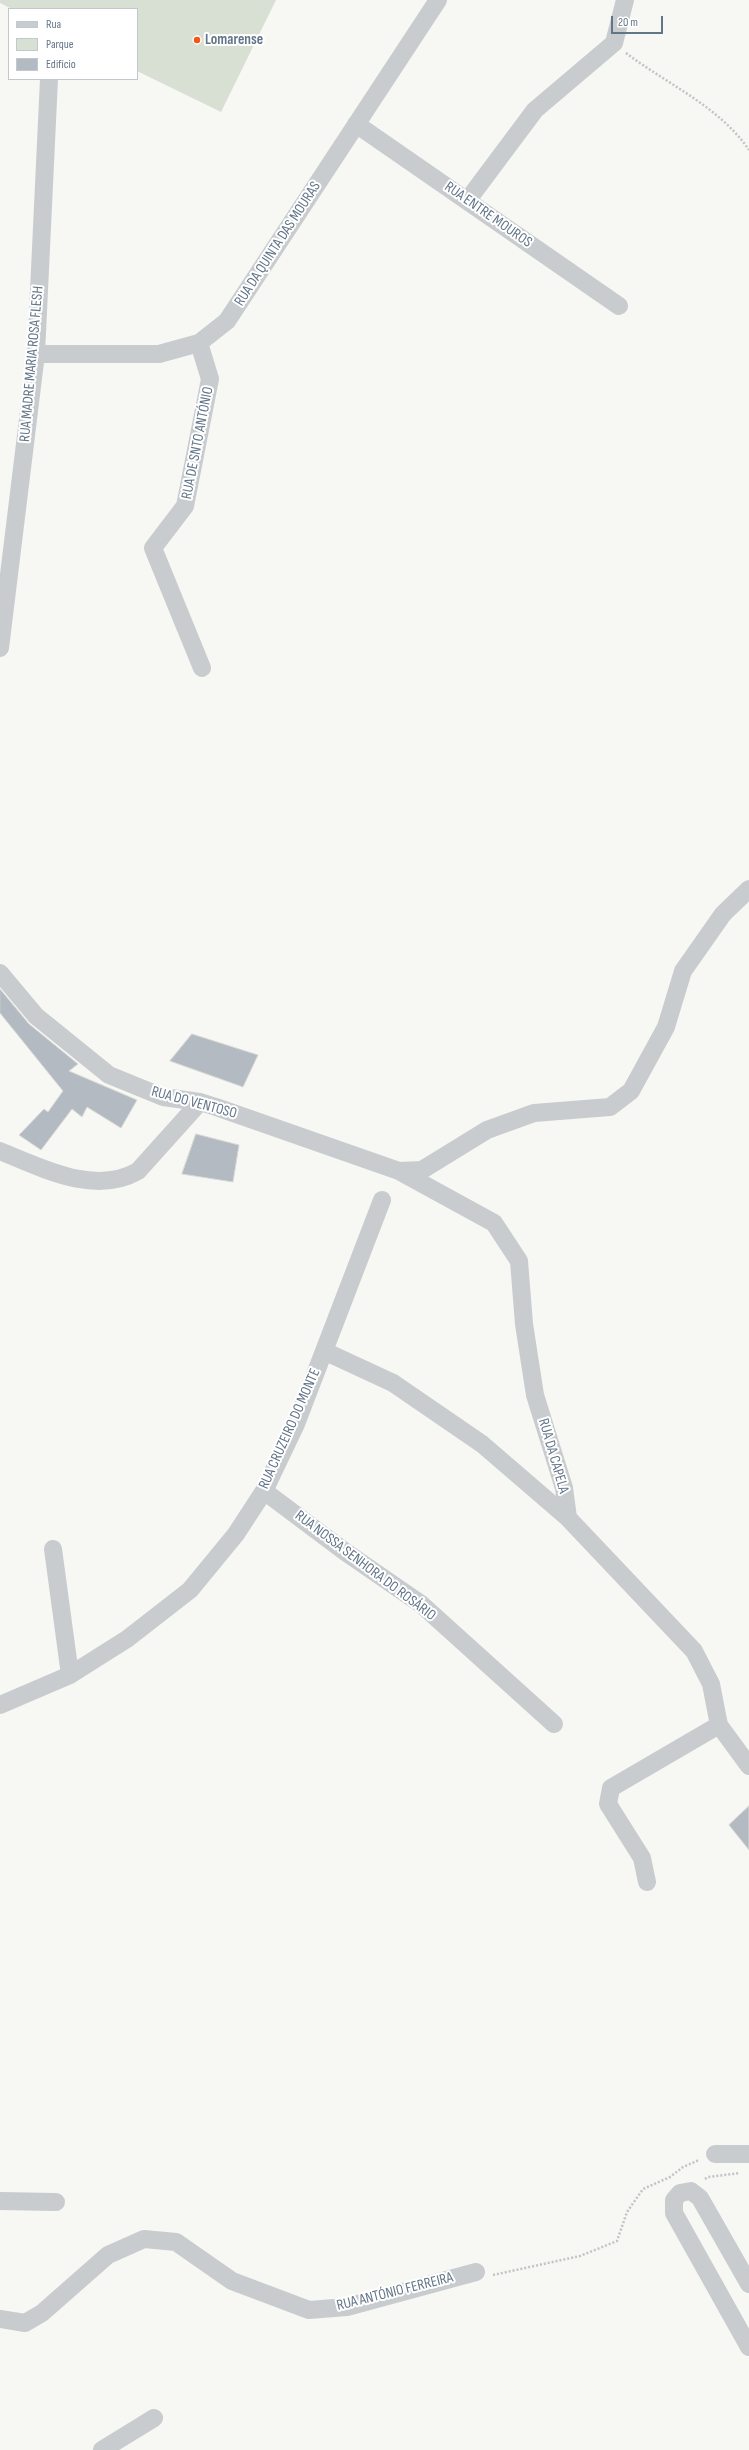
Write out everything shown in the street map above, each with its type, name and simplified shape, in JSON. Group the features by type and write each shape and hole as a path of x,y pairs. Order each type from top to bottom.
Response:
{"street":[{"name":"RUA DA QUINTA DAS MOURAS","path":"36,354 159,354 199,343 227,321 438,0"},
{"path":"467,201 535,110 614,43 625,0"},
{"name":"RUA MADRE MARIA ROSA FLESH","path":"0,648 36,354 49,80"},
{"name":"RUA ENTRE MOUROS","path":"356,124 619,306"},
{"name":"RUA DE SNTO ANTÓNIO","path":"199,343 210,379 185,506 153,548 202,668"},
{"path":"399,1171 422,1170 487,1130 534,1113 610,1107 631,1091 666,1026 683,972 723,914 749,889"},
{"name":"RUA DO VENTOSO","path":"0,973 36,1016 109,1075 163,1097 200,1102 399,1171"},
{"path":"0,1151 63,1176 101,1181 126,1179 138,1171 200,1102"},
{"name":"RUA DA CAPELA","path":"399,1171 494,1223 519,1261 524,1324 535,1395 564,1488 568,1518"},
{"name":"RUA CRUZEIRO DO MONTE","path":"0,1705 70,1675 127,1639 190,1590 236,1534 264,1491 296,1424 382,1200"},
{"path":"324,1351 393,1383 482,1444 568,1518 694,1652 712,1684 719,1725 749,1766"},
{"name":"RUA NOSSA SENHORA DO ROSÁRIO","path":"264,1491 344,1551 421,1604 554,1724"},
{"path":"53,1549 70,1675"},
{"path":"646,1882 642,1858 608,1804 611,1788 719,1725"},
{"path":"714,2154 749,2154"},
{"path":"749,2284 700,2198 690,2191 680,2193 674,2200 674,2213 749,2347"},
{"path":"0,2201 56,2202"},
{"name":"RUA ANTÓNIO FERREIRA","path":"0,2319 26,2323 42,2313 108,2255 144,2239 176,2242 232,2281 309,2310 347,2307 476,2272"},
{"path":"103,2450 154,2418"}],"path":[{"path":"614,43 650,71 710,110 739,136 749,150"},
{"path":"476,2272 488,2276 580,2256 617,2241 627,2212 643,2189 670,2177 683,2167 714,2154"},
{"path":"690,2191 708,2177 742,2173"}],"green space":[{"name":"Lomarense","path":"0,0 276,0 221,112 138,71 138,8 10,8 0,3"}],"building":[{"path":"0,989 29,1024 78,1064 69,1071 137,1100 121,1128 87,1107 82,1117 72,1109 41,1150 19,1135 44,1109 48,1112 63,1091 0,1013"},
{"path":"192,1034 258,1055 243,1087 170,1061"},
{"path":"196,1134 239,1145 233,1182 182,1174"},
{"path":"749,1806 749,1850 729,1825"}],"place":[{"name":"Lomarense","path":"197,40"}]}
